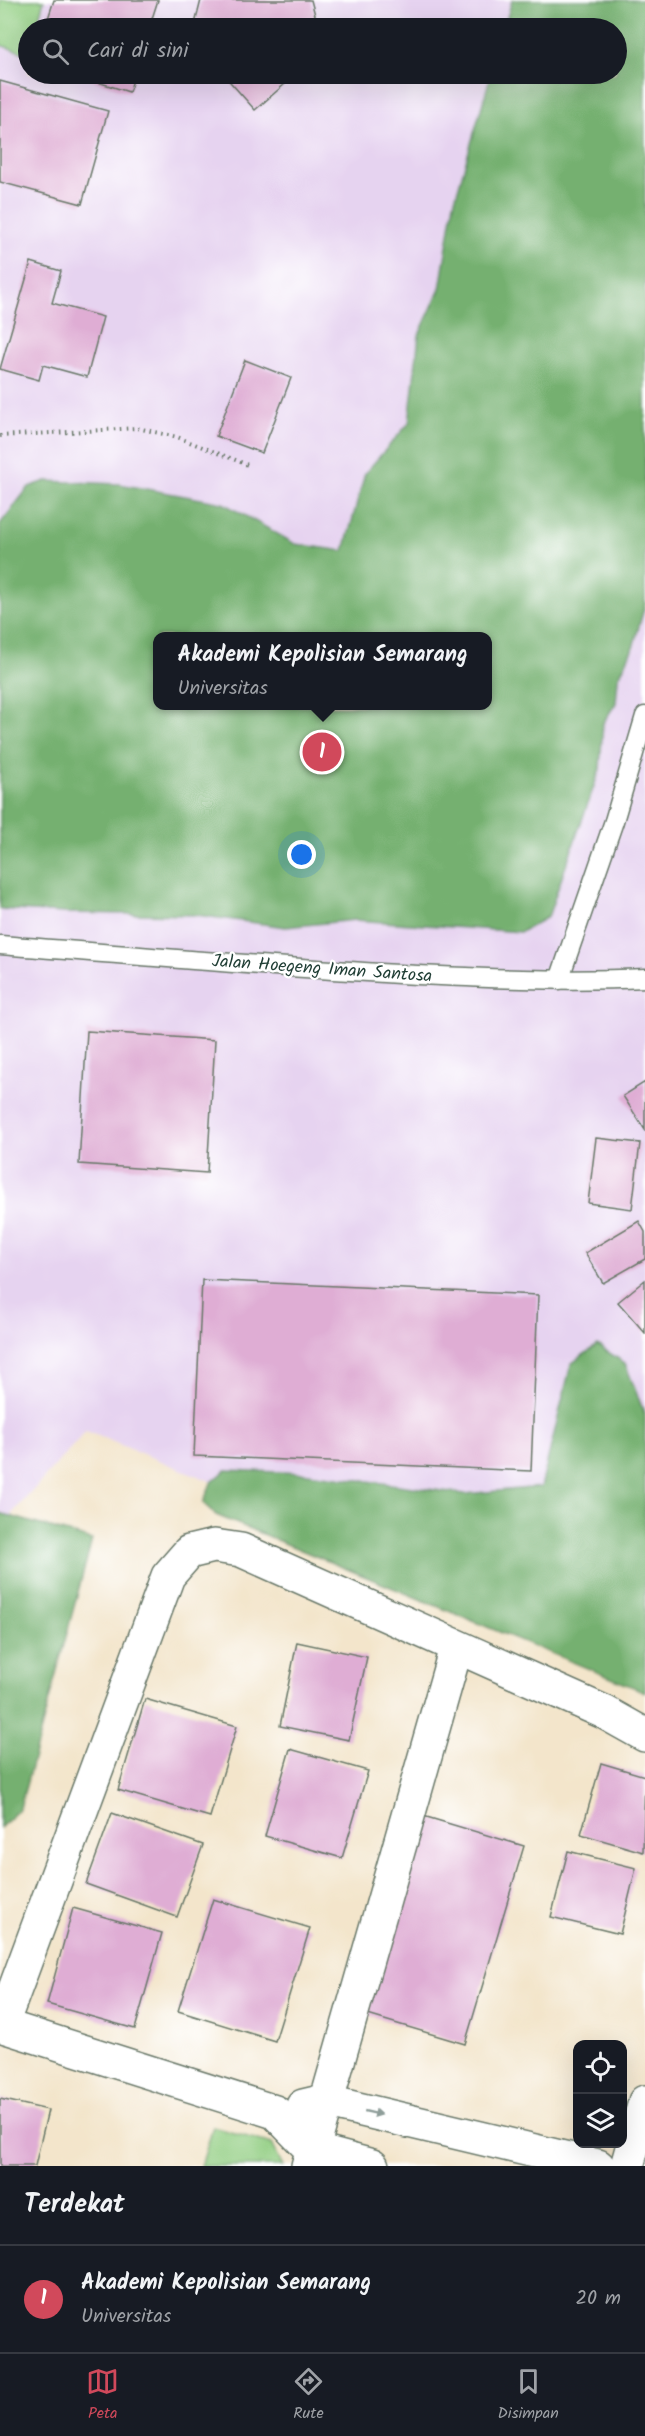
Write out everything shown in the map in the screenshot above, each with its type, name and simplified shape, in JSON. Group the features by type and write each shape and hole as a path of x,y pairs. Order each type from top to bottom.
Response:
{"street":[{"path":"597,2166 324,2101 275,2112 1,2025 168,1576 189,1552 214,1546 241,1550 456,1648 604,1712 645,1735"},
{"path":"310,2158 324,2101 456,1648"},
{"path":"627,2166 645,2102"},
{"path":"275,2112 310,2158 372,2166"}],"lane":[{"path":"559,980 641,741 645,716"},
{"name":"Jalan Hoegeng Iman Santosa","path":"0,945 326,970 559,980 645,978"}],"path":[{"path":"0,436 137,428 177,437 248,465"}],"shaded area":[{"path":"0,0 645,0 645,1657 86,1431 0,1527"}],"green space":[{"path":"0,0 44,0 39,18 18,18 18,51 0,45"},
{"path":"512,0 645,0 645,605 633,648 618,679 616,703 603,723 600,769 548,917 521,932 355,920 286,927 196,915 64,913 0,909 0,524 29,487 46,481 119,484 223,503 295,544 344,551 365,473 409,423 419,335 440,289 454,203 488,84 627,84 627,18 507,18"},
{"path":"597,1345 625,1363 645,1415 645,1692 216,1515 203,1503 211,1483 226,1470 308,1473 465,1494 541,1487 571,1364"},
{"path":"0,1513 92,1540 20,1808 0,1828"},
{"path":"213,2127 272,2144 283,2166 201,2166"}],"building":[{"path":"54,0 158,0 152,18 48,18"},
{"path":"201,0 311,0 315,15 314,18 196,18"},
{"path":"0,81 108,111 82,204 0,182"},
{"path":"104,84 132,84 129,92"},
{"path":"232,84 285,84 255,110"},
{"path":"31,262 61,271 52,303 103,317 87,377 43,365 39,380 0,369"},
{"path":"245,360 291,378 262,453 216,436"},
{"path":"87,1031 215,1040 207,1173 79,1164"},
{"path":"645,1082 645,1130 623,1096"},
{"path":"596,1138 640,1143 632,1209 588,1203"},
{"path":"639,1221 645,1232 645,1259 603,1283 585,1253"},
{"path":"202,1280 538,1295 531,1471 194,1456"},
{"path":"645,1280 645,1333 618,1302"},
{"path":"297,1642 367,1657 349,1740 280,1726"},
{"path":"145,1699 237,1726 210,1817 118,1790"},
{"path":"290,1749 368,1771 342,1858 265,1836"},
{"path":"601,1763 645,1776 643,1852 581,1834"},
{"path":"112,1813 203,1845 177,1917 86,1884"},
{"path":"420,1815 524,1846 465,2044 361,2013"},
{"path":"568,1851 636,1868 620,1934 551,1917"},
{"path":"213,1899 310,1928 275,2041 178,2011"},
{"path":"73,1908 162,1933 135,2029 47,2004"},
{"path":"0,2099 48,2110 35,2166 0,2166"}],"place":[{"name":"Akademi Kepolisian Semarang","path":"322,752"}]}
